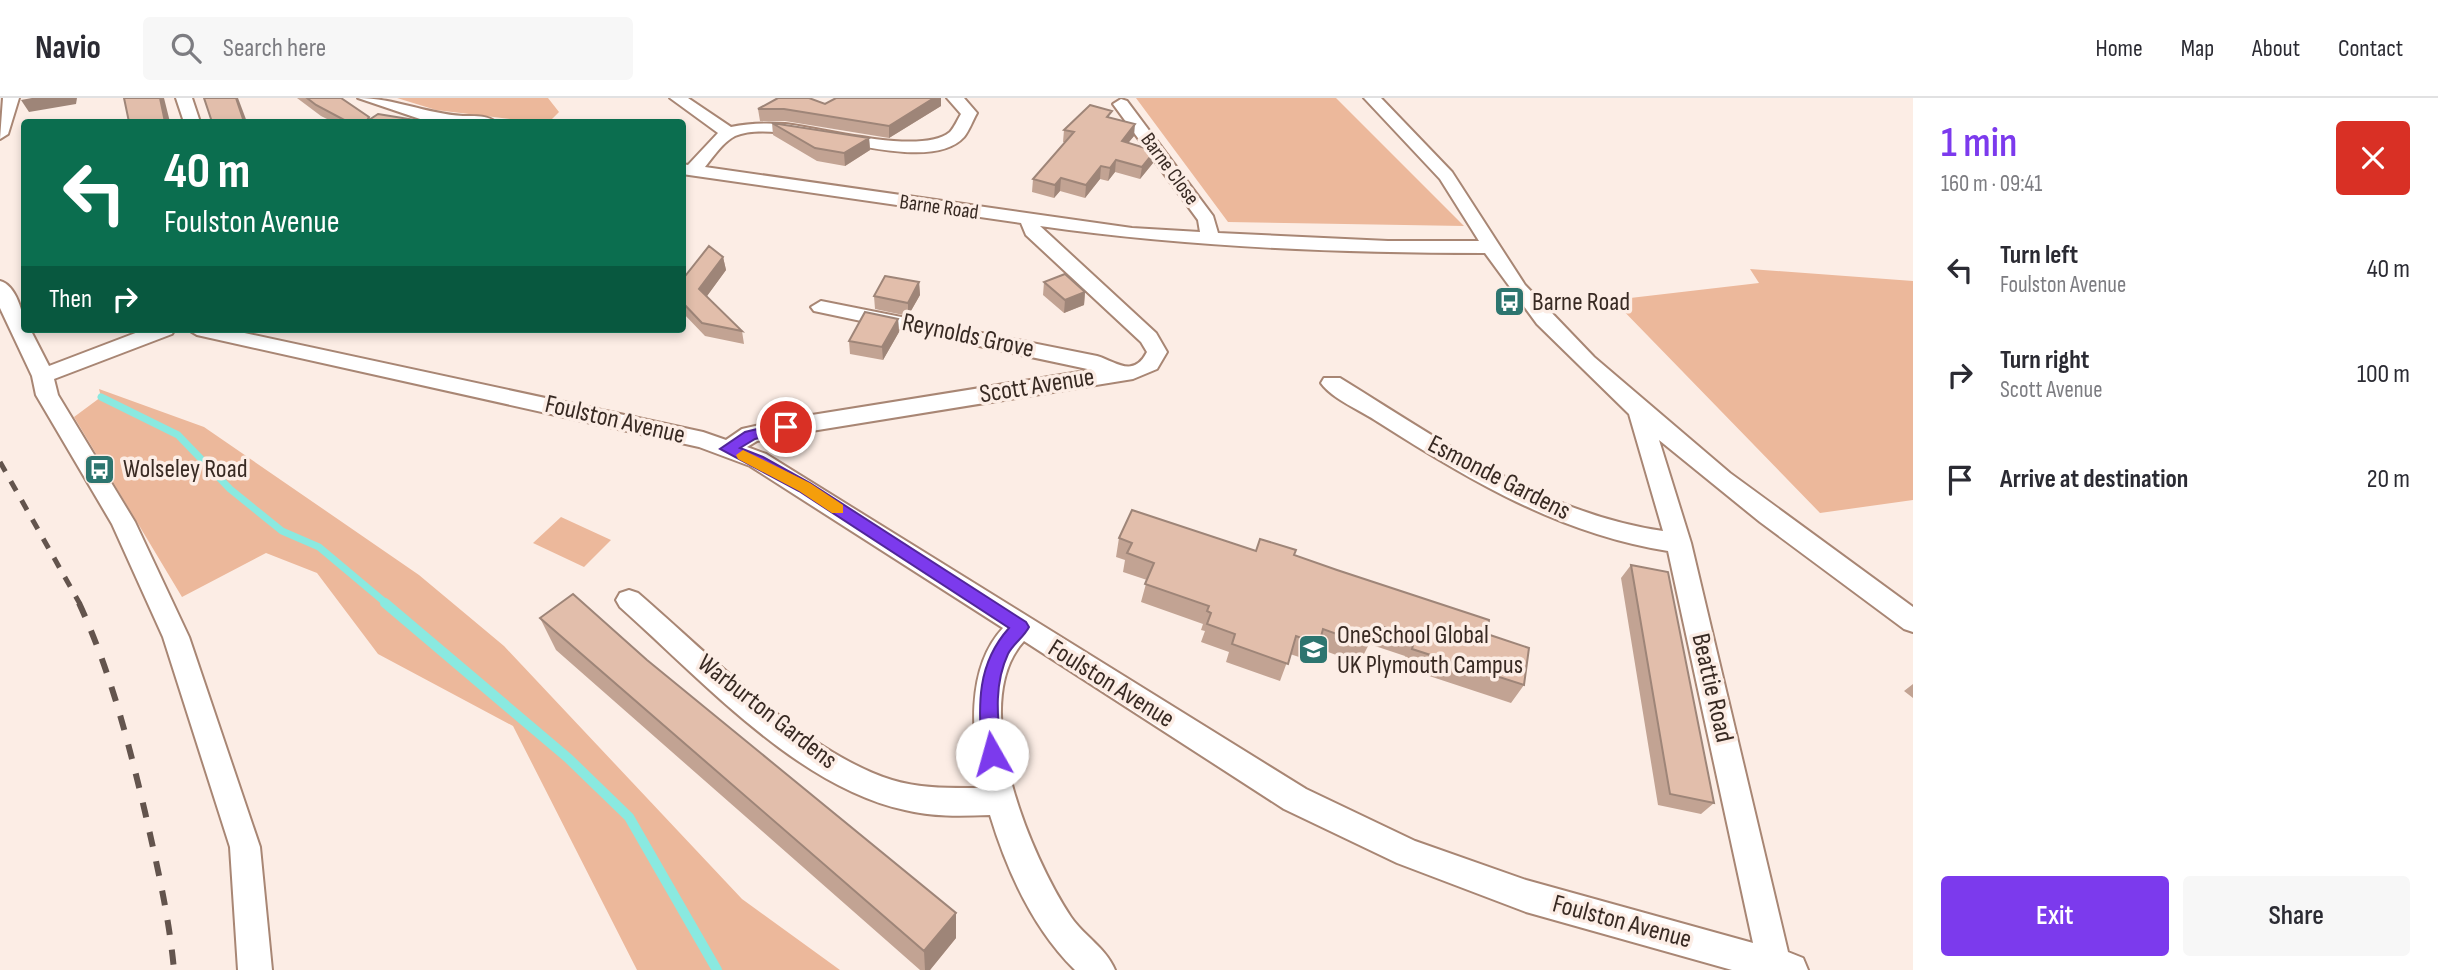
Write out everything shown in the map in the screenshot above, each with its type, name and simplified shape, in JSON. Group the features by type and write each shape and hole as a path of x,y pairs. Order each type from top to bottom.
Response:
{"street":[{"path":"0,134 11,98"},
{"path":"184,98 191,119"},
{"path":"366,98 426,119"},
{"path":"678,98 729,133"},
{"path":"688,169 729,133 747,128 775,127 890,147 923,147 953,137 968,122 969,113 955,98"},
{"path":"1372,98 1408,132 1453,186 1491,247 1541,317 1640,414 1835,565 1913,621"},
{"name":"Barne Close","path":"1121,104 1207,220 1210,239"},
{"name":"Barne Road","path":"688,169 1132,234 1388,247 1491,247"},
{"name":"Scott Avenue","path":"728,449 750,435 786,427 1111,374 1138,372 1153,364 1157,352 1149,338 1032,231 1029,221"},
{"path":"0,287 21,330"},
{"name":"Reynolds Grove","path":"821,307 1097,363 1111,374"},
{"path":"22,333 43,376 47,395 123,522 176,637 245,847 255,970"},
{"path":"43,376 155,333"},
{"name":"Foulston Avenue","path":"215,333 702,440 758,460 1295,799 1408,853 1526,896 1783,967"},
{"name":"Esmonde Gardens","path":"1332,383 1475,470 1544,506 1611,531 1679,543"},
{"name":"Beattie Road","path":"1640,414 1679,543 1783,967"},
{"name":"Warburton Gardens","path":"629,600 781,729 839,769 888,793 934,802 1001,801"},
{"path":"1020,627 1001,649 987,699 988,737 1001,801 1022,862 1062,932 1098,970"}],"shaded area":[{"path":"397,98 548,98 559,112 552,119 510,119 436,110"},
{"path":"1136,98 1336,98 1464,226 1228,222"},
{"path":"1750,269 1913,281 1913,500 1820,513 1613,300 1759,283"},
{"path":"99,389 204,427 419,575 504,646 742,899 840,970 637,970 513,726 378,654 317,573 266,553 182,597 74,417 101,397"},
{"path":"561,517 611,540 584,567 533,543"}],"building":[{"path":"124,98 160,98 164,119 128,119"},
{"path":"204,98 236,98 243,119 211,119"},
{"path":"307,98 341,98 369,117 342,119"},
{"path":"778,98 809,98 825,104 836,98 934,98 889,126 784,109 758,109"},
{"path":"1090,105 1112,111 1107,117 1135,124 1122,141 1155,151 1142,167 1116,160 1110,168 1101,166 1086,185 1061,178 1055,185 1033,179 1074,132 1064,130"},
{"path":"378,114 409,119 370,119"},
{"path":"772,123 869,138 844,153 815,148"},
{"path":"709,246 723,257 699,289 742,331 702,323 686,306 686,275"},
{"path":"1065,274 1085,292 1065,300 1044,282"},
{"path":"885,276 919,282 908,303 874,296"},
{"path":"865,312 898,319 882,347 849,341"},
{"path":"1132,510 1256,551 1260,539 1296,550 1294,555 1489,620 1487,634 1529,648 1524,685 1412,649 1415,638 1375,624 1370,642 1360,638 1359,642 1323,629 1319,644 1296,636 1288,664 1232,644 1235,634 1207,624 1211,613 1207,611 1209,606 1145,584 1154,563 1127,553 1132,543 1119,538"},
{"path":"1631,565 1668,572 1714,803 1670,794"},
{"path":"573,594 647,660 956,913 924,951 540,618"}],"waterway":[{"path":"101,397 178,435 230,489 282,531 319,547 387,604"},
{"path":"385,603 568,758 629,817 717,970"}],"railway":[{"path":"0,462 80,604"},
{"path":"79,603 109,680 132,758 162,891 174,970"}],"slow traffic":[{"path":"743,455 758,460 837,509"}],"place":[{"name":"Barne Road","path":"1509,302"},
{"name":"Wolseley Road","path":"100,469"},
{"name":"OneSchool Global UK Plymouth Campus","path":"1314,650"}],"route":[{"path":"786,427 750,435 728,449 758,460 804,487 1020,627 1001,649 987,699 988,737 992,754"}]}
